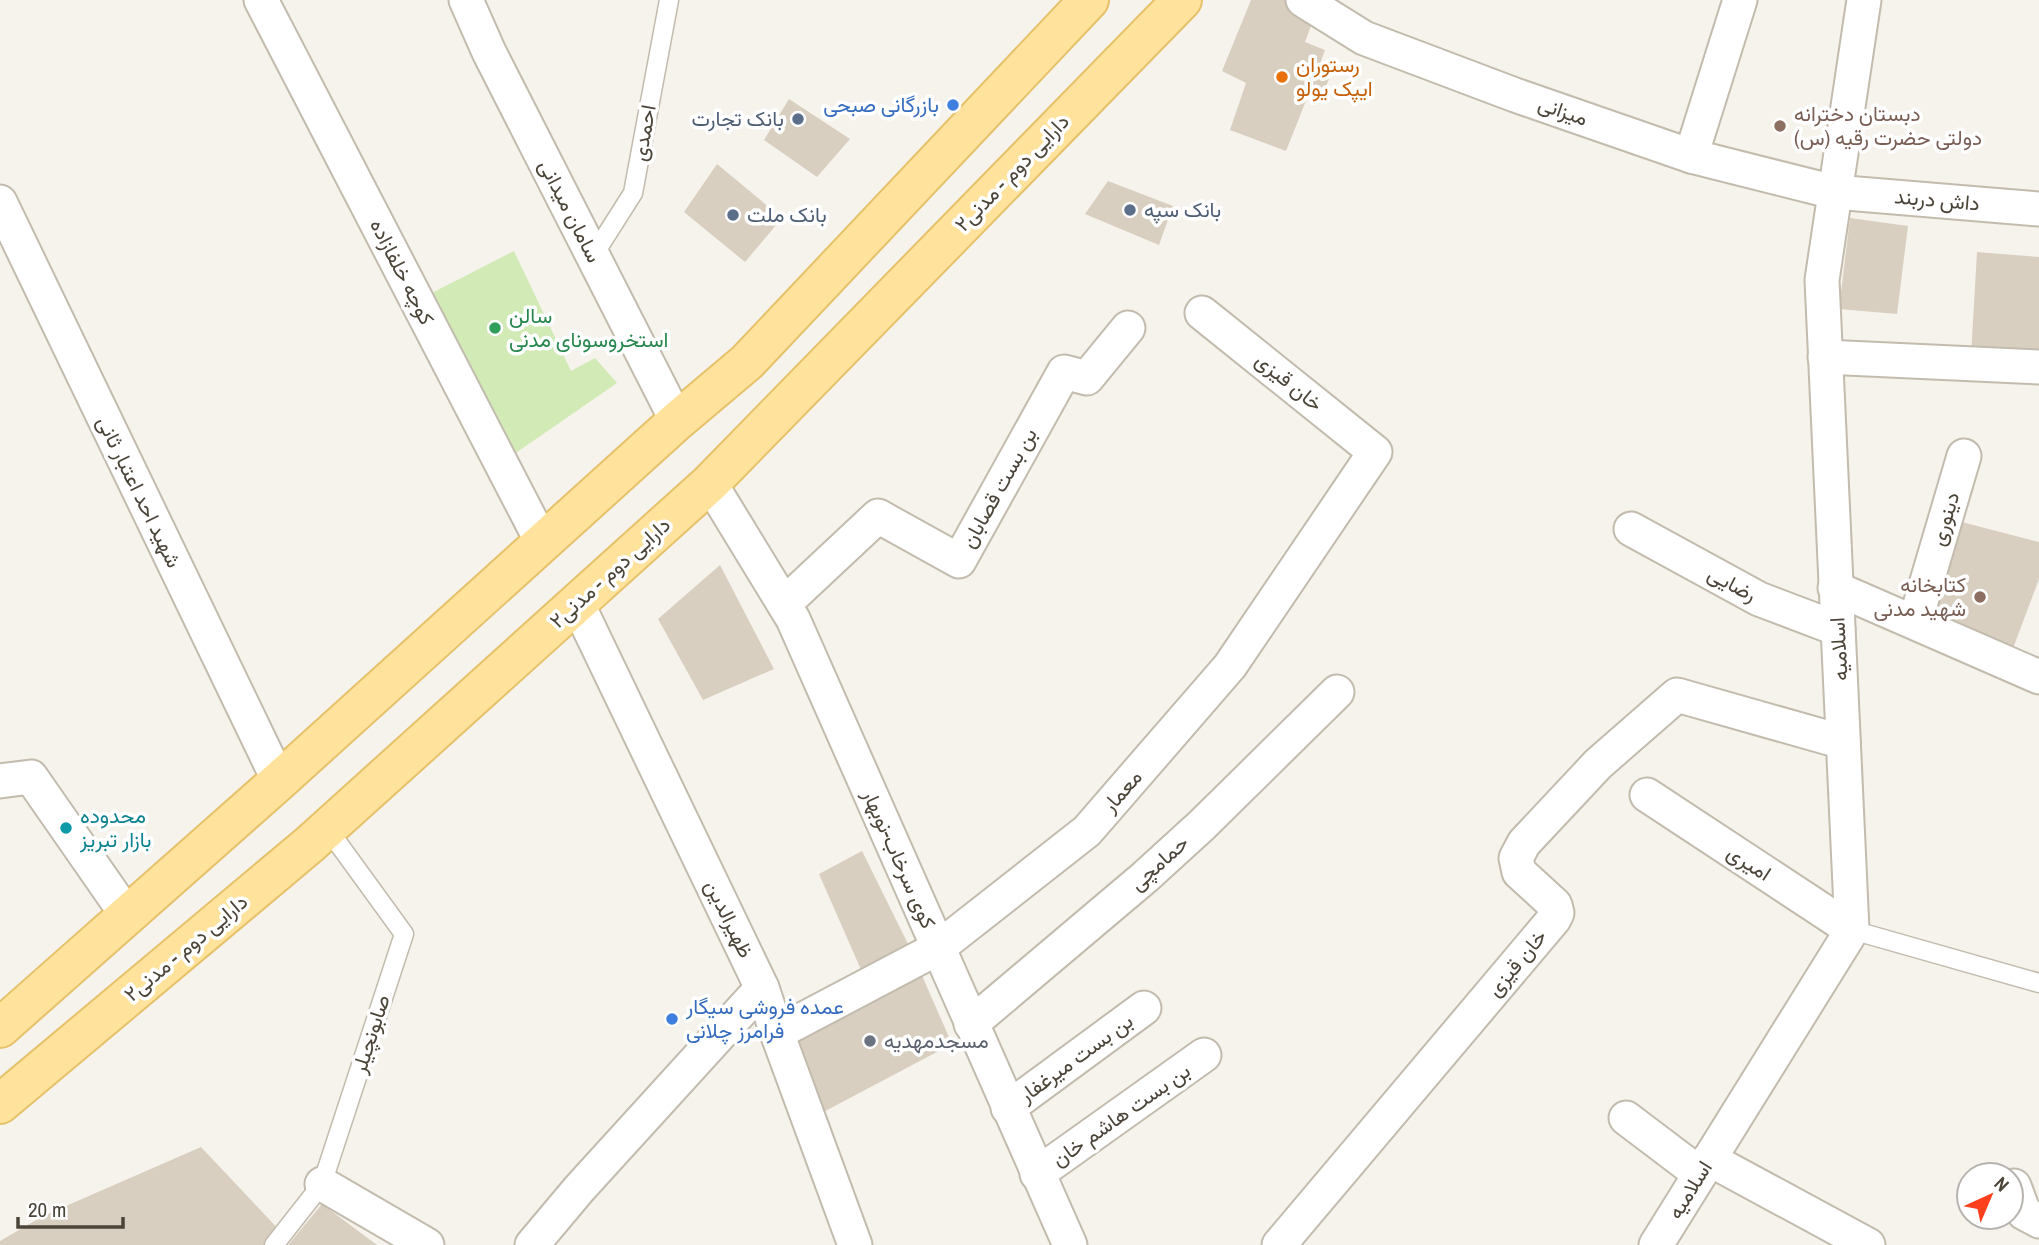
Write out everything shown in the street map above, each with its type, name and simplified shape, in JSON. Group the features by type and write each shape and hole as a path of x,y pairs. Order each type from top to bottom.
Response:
{"main road":[{"path":"0,1028 279,781 677,421 747,362 1089,0"},
{"name":"دارایی دوم - مدنی۲","path":"0,1104 327,828 710,483 1182,0"}],"street":[{"name":"کوچه خلفازاده","path":"261,0 543,544"},
{"name":"سامان میدانی","path":"466,0 489,52 677,421"},
{"name":"میزانی","path":"1304,0 1364,38 1515,95 1691,156 1834,192"},
{"path":"1691,156 1740,0"},
{"name":"اسلامیه","path":"1656,1245 1852,930 1822,280 1864,0"},
{"name":"داش دربند","path":"1834,192 2039,209"},
{"name":"شهید احد اعتبار ثانی","path":"0,202 279,781"},
{"name":"خان قیزی","path":"1202,313 1375,452"},
{"name":"بن بست قصابان","path":"784,604 877,516 959,561 1064,372 1087,378 1128,328"},
{"path":"1825,357 2039,367"},
{"name":"معمار","path":"777,1033 938,948 1087,831 1230,666 1375,452"},
{"name":"دینوری","path":"1915,622 1964,456"},
{"name":"کوی سرخاب-نوبهار","path":"710,483 793,618 1070,1245"},
{"name":"رضایی","path":"1631,529 1759,599 1838,629"},
{"path":"1835,588 2039,677"},
{"name":"ظهیرالدین","path":"577,603 762,988 855,1245"},
{"name":"حمامچی","path":"971,1024 1155,868 1337,692"},
{"name":"خان قیزی","path":"1279,1245 1554,919 1557,913 1555,905 1519,872 1516,859 1524,843 1598,764 1677,695 1843,742"},
{"path":"0,781 31,777 127,915"},
{"name":"امیری","path":"1647,796 1852,930"},
{"path":"532,1245 579,1189 762,988"},
{"name":"بن بست میرغفار","path":"1008,1108 1144,1008"},
{"name":"بن بست هاشم خان","path":"1037,1174 1204,1055"},
{"path":"1626,1118 1704,1167 1868,1245"},
{"path":"322,1184 427,1245"}],"lane":[{"name":"احمدی","path":"593,256 633,193 669,0"},
{"name":"صابونچیلر","path":"274,1245 322,1184 404,934 327,828"},
{"path":"1852,930 2039,983"}],"green space":[{"name":"سالن استخروسونای مدنی","path":"514,251 571,371 595,358 617,383 510,457 422,298"}],"building":[{"name":"رستوران ایپک یولو","path":"1251,0 1286,0 1316,12 1305,42 1325,50 1320,64 1333,68 1322,97 1309,93 1286,151 1230,130 1246,83 1222,71"},
{"name":"بانک تجارت","path":"789,99 850,139 817,177 764,140"},
{"name":"بانک ملت","path":"717,164 782,218 745,262 684,212"},
{"name":"بانک سپه","path":"1108,181 1173,206 1159,245 1085,214"},
{"path":"1850,218 1908,226 1897,314 1839,309"},
{"path":"1977,252 2039,257 2039,359 1971,355"},
{"name":"کتابخانه شهید مدنی","path":"1950,519 2039,542 2039,579 2012,651 1923,616"},
{"path":"720,565 774,669 703,700 658,619"},
{"path":"862,851 909,946 862,972 819,874"},
{"name":"مسجدمهدیه","path":"920,971 952,1044 814,1117 789,1038"},
{"path":"201,1147 283,1234 273,1245 0,1245 0,1241 43,1216"},
{"path":"322,1204 377,1245 288,1245"}],"place":[{"name":"رستوران ایپک یولو","path":"1282,77"},
{"name":"بازرگانی صبحی","path":"953,105"},
{"name":"بانک تجارت","path":"798,119"},
{"name":"دبستان دخترانه دولتی حضرت رقیه (س)","path":"1780,126"},
{"name":"بانک سپه","path":"1130,210"},
{"name":"بانک ملت","path":"733,215"},
{"name":"سالن استخروسونای مدنی","path":"495,328"},
{"name":"کتابخانه شهید مدنی","path":"1980,597"},
{"name":"محدوده بازار تبریز","path":"66,828"},
{"name":"عمده فروشی سیگار فرامرز چلانی","path":"672,1019"},
{"name":"مسجدمهدیه","path":"870,1041"}]}
